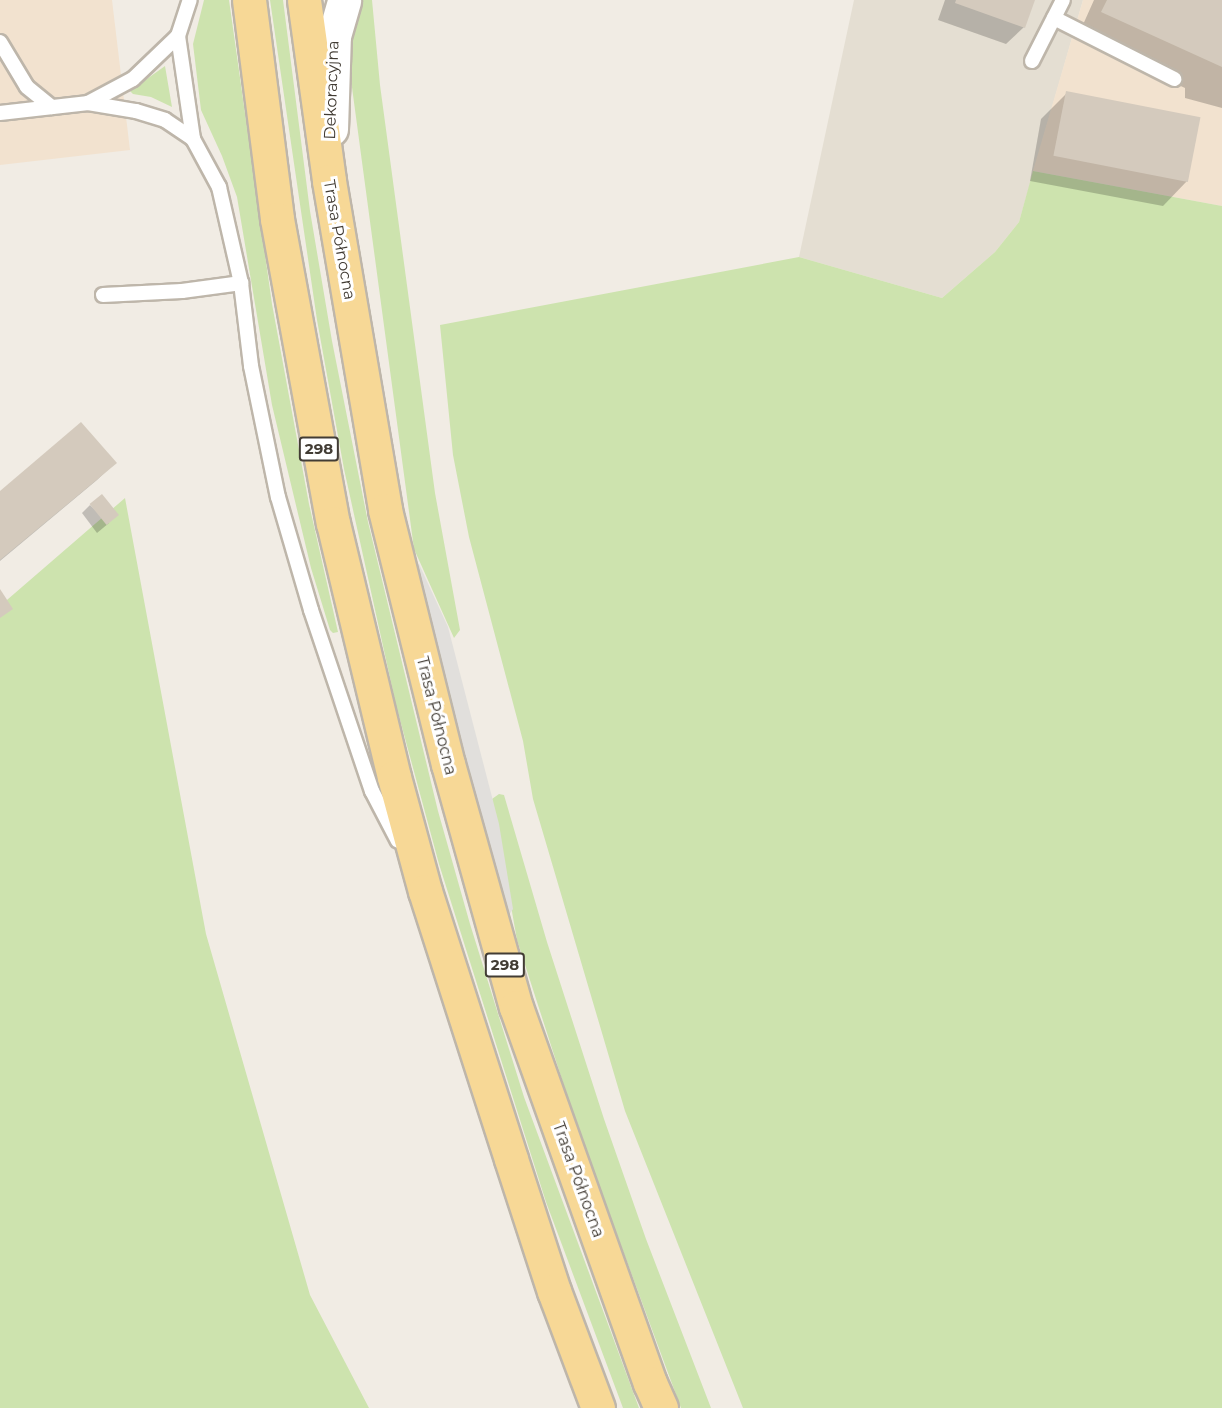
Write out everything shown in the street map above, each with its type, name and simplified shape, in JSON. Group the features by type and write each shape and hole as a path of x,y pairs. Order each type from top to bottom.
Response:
{"main road":[{"name":"298","path":"249,0 277,219 333,523 394,777 424,891 554,1291 598,1408"},
{"name":"Trasa Północna","path":"304,0 329,182 385,510 448,764 516,1007 646,1372 661,1408"}],"street":[{"name":"Dekoracyjna","path":"329,182 334,36 344,0"}],"lane":[{"path":"190,0 178,36 193,139 219,187 241,283 251,366 278,497 311,610 372,791 424,891"},
{"path":"1032,61 1063,0"},
{"path":"1054,18 1174,79"},
{"path":"87,103 133,79 178,36"},
{"path":"0,42 27,87 52,107"},
{"path":"0,113 87,103 136,111 165,120 193,139"},
{"path":"103,295 182,291 241,283"}],"shaded area":[{"path":"0,0 112,0 130,150 0,165"},
{"path":"854,0 1083,0 1019,222 995,252 942,298 799,257"},
{"path":"1083,0 1222,0 1222,206 1033,171"},
{"path":"395,552 419,564 448,627 499,824 513,909 496,934"}],"green space":[{"path":"204,0 229,0 272,304 309,504 338,632 333,633 330,630 311,568 272,405 237,197 222,156 201,110 193,44"},
{"path":"270,0 283,0 310,211 332,341 368,522 438,811 470,924 524,1097 639,1408 623,1408 546,1202 439,864 396,705 344,469 317,320"},
{"path":"356,0 372,0 380,85 435,493 460,630 454,638 414,549 351,80 349,38"},
{"path":"165,66 172,107 151,97 133,94 130,91"},
{"path":"1033,171 1222,206 1222,1408 743,1408 625,1111 533,799 523,741 469,537 453,455 440,325 799,257 942,298 995,252 1019,222"},
{"path":"125,498 206,934 310,1295 369,1408 0,1408 0,606"},
{"path":"499,794 504,795 547,942 604,1119 646,1239 711,1408 681,1408 578,1129 517,940 492,799"}],"building":[{"path":"956,0 1035,0 1025,28 955,3"},
{"path":"1107,0 1222,0 1222,67 1101,12"},
{"path":"1066,91 1200,117 1188,182 1053,156"},
{"path":"81,422 117,463 0,560 0,491"},
{"path":"102,494 119,515 107,525 90,504"},
{"path":"0,589 13,609 0,618"}]}
